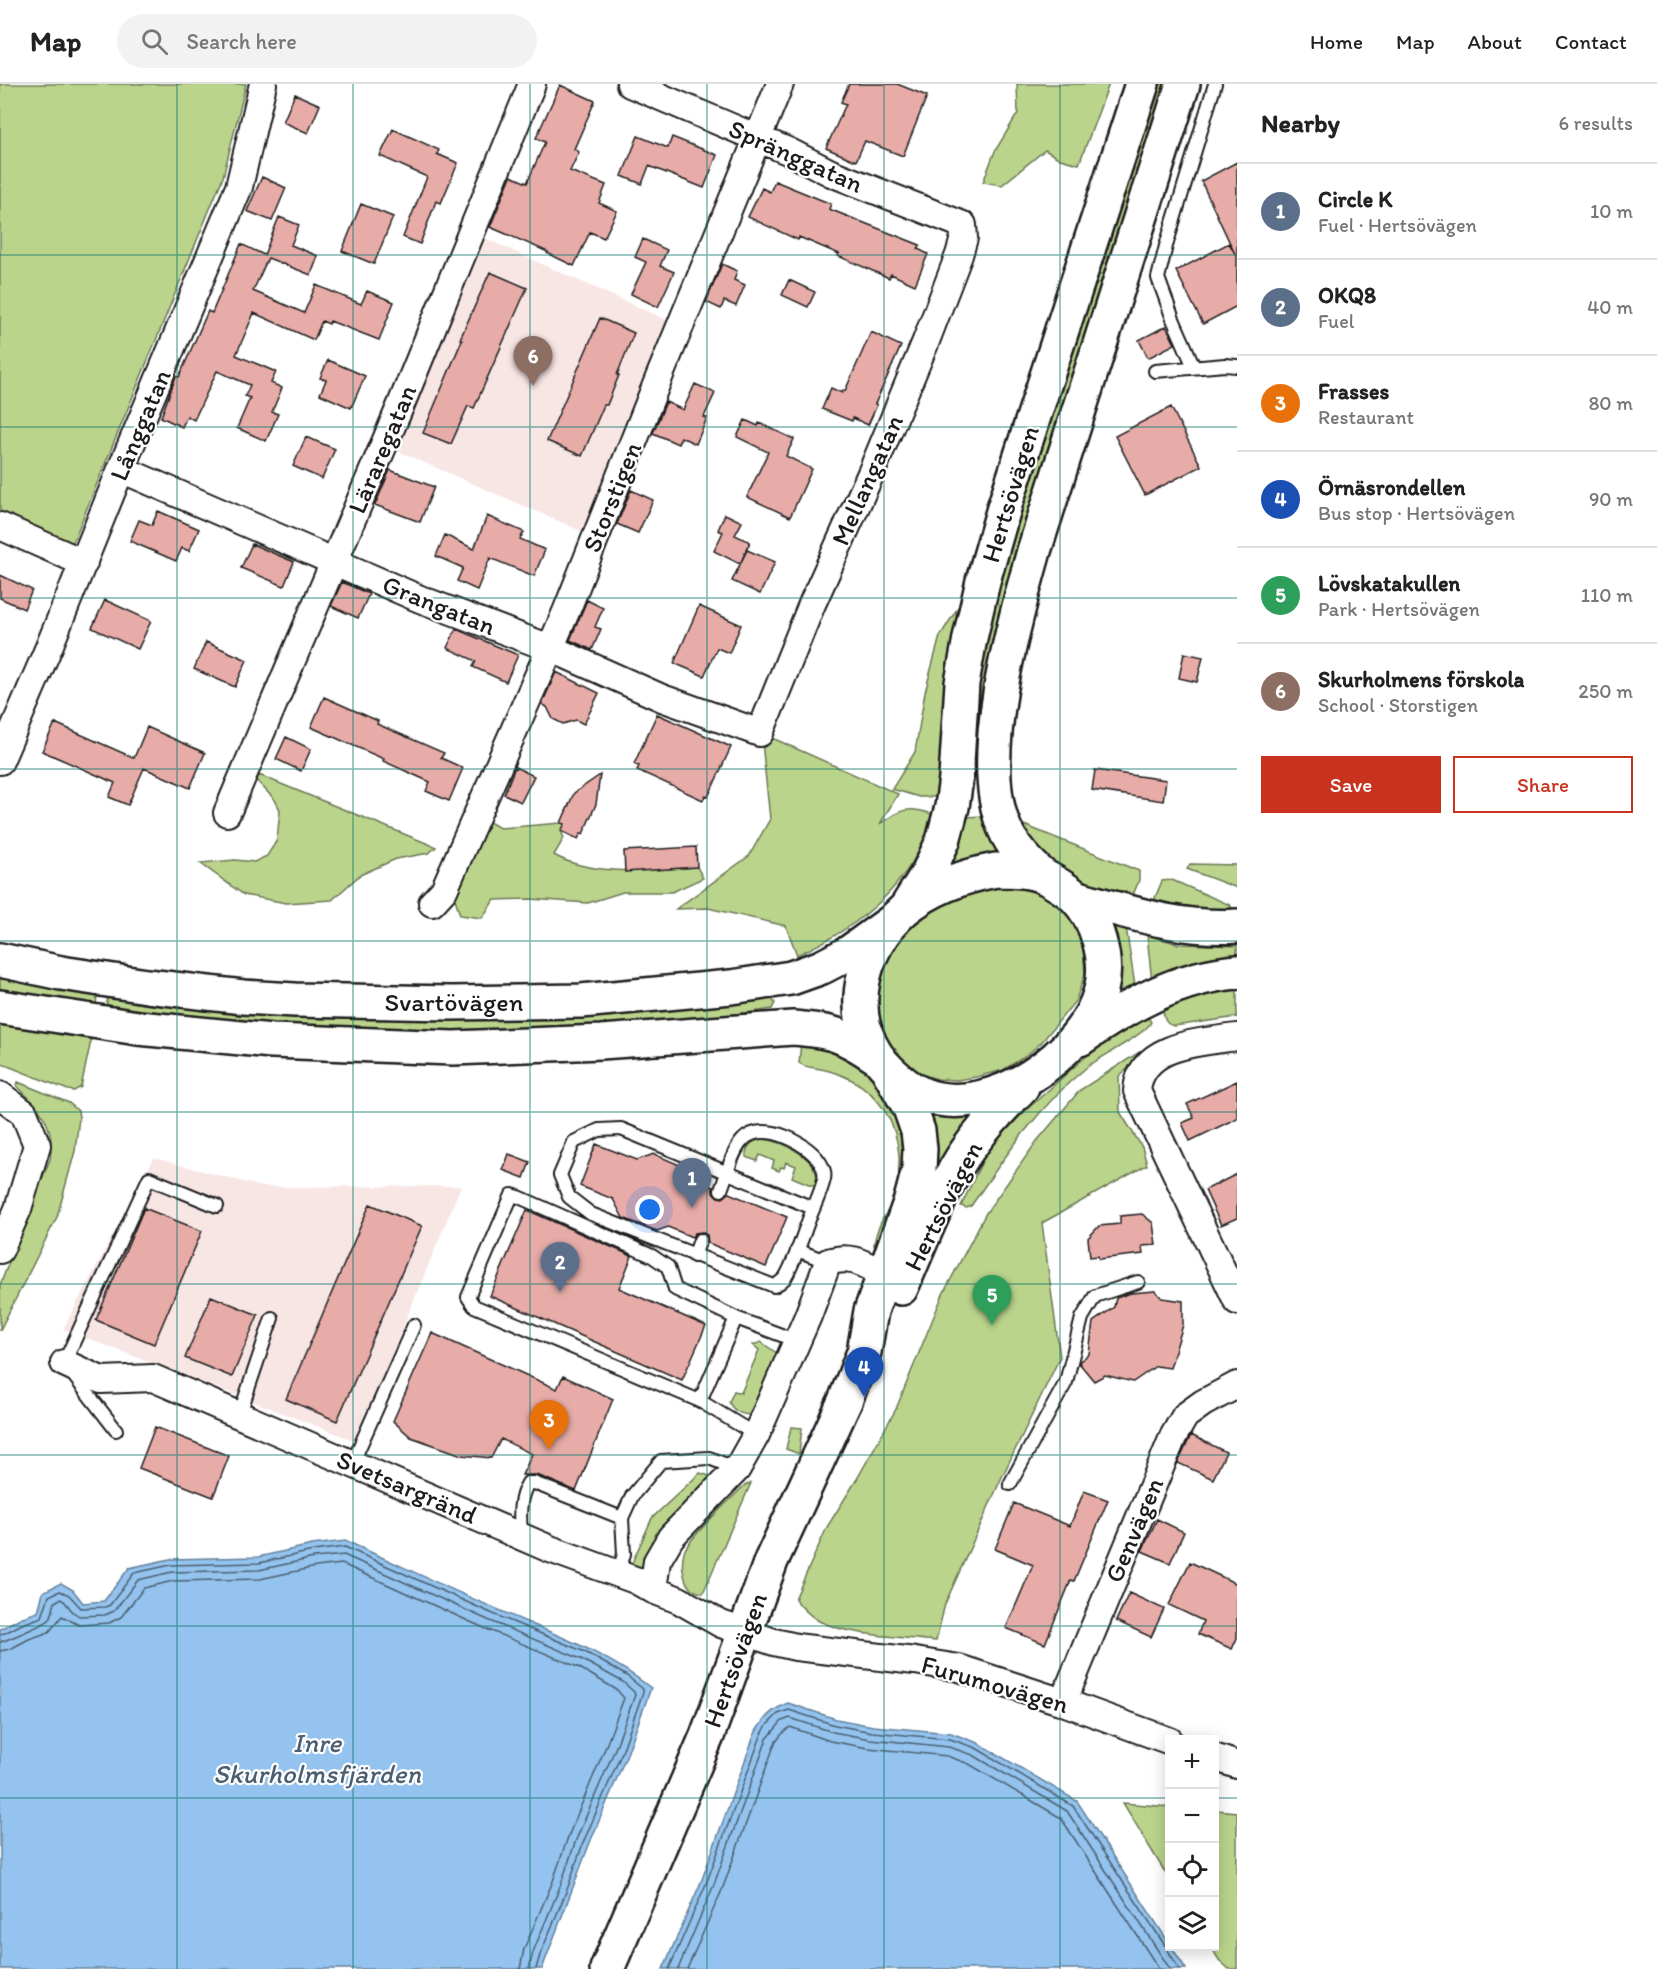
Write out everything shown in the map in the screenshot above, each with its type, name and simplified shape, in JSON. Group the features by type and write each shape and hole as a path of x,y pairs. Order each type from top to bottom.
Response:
{"main road":[{"name":"Hertsövägen","path":"607,1969 707,1736 771,1561 864,1352 871,1311 915,1188 920,1149 918,1131 910,1108 866,1037 862,1024 861,991 865,970 874,950 931,867 943,841 952,807 962,682 983,581 1142,84"},
{"name":"Hertsövägen","path":"1044,877 1022,856 1009,838 998,808 994,778 994,752 1004,678 1021,598 1035,551 1183,84"},
{"name":"Svartövägen","path":"0,960 61,973 243,997 451,1003 581,1001 731,987 791,978 822,967 847,954 900,914 945,885 996,870 1018,870 1044,877"},
{"path":"1044,877 1075,897 1154,919 1194,926 1237,926"},
{"path":"1048,1063 1087,1021 1101,990 1103,979 1098,936 1089,916 1075,897"},
{"path":"1048,1063 1115,1015 1162,991 1188,981 1237,972"},
{"name":"Svartövägen","path":"0,1006 138,1028 272,1041 453,1048 601,1042 793,1028 823,1030 839,1034 881,1062 915,1091 932,1098 955,1102 984,1098 1022,1082 1048,1063"},
{"name":"Hertsövägen","path":"864,1352 887,1319 935,1210 961,1160 1001,1109 1048,1063"}],"street":[{"name":"Långgatan","path":"0,761 239,187 263,84"},
{"name":"Läraregatan","path":"227,813 400,407 532,84"},
{"name":"Spränggatan","path":"630,84 758,138 831,173 963,225"},
{"name":"Storstigen","path":"432,903 444,890 550,648 780,84"},
{"name":"Mellangatan","path":"760,733 812,604 872,471 926,341 959,255 964,238 963,225"},
{"name":"Grangatan","path":"121,469 333,562 550,648 662,698 760,733"},
{"path":"0,526 84,563"},
{"path":"1237,1037 1187,1045 1155,1058 1146,1065 1140,1076 1137,1091 1237,1301"},
{"path":"0,1095 24,1113 37,1145 18,1209 0,1250"},
{"name":"Hertsövägen","path":"828,1262 850,1258 884,1274"},
{"path":"653,1590 657,1561 671,1537 737,1469 756,1435 828,1262"},
{"name":"Svetsargränd","path":"64,1363 101,1380 153,1378 550,1549 635,1580 679,1600 715,1621 746,1632"},
{"name":"Genvägen","path":"1063,1702 1173,1437 1185,1416 1203,1403 1237,1385"},
{"name":"Furumovägen","path":"746,1632 796,1647 960,1668 1165,1739"},
{"path":"1219,1758 1237,1765"}],"lane":[{"path":"1194,367 1158,278 1215,84"},
{"path":"1155,371 1225,364 1237,366"},
{"path":"721,1190 728,1173 738,1147 748,1136 760,1132 794,1140 808,1150 822,1166 825,1177 813,1209 797,1250 784,1280 774,1286 591,1214 569,1197 560,1175 574,1142 599,1130 621,1130 728,1173 813,1209"},
{"path":"116,1430 64,1363 149,1178 217,1206"},
{"path":"756,1435 700,1401 474,1306 468,1297 507,1202 512,1195 519,1197 652,1256 668,1267 675,1289 735,1318 797,1341"},
{"path":"694,1256 700,1240"},
{"path":"797,1250 828,1262"},
{"path":"1010,1484 1066,1382 1082,1318 1095,1296 1138,1282"},
{"path":"239,1416 272,1318"},
{"path":"700,1401 735,1318"},
{"path":"352,1464 414,1325"},
{"path":"618,1574 624,1554 622,1518 632,1496 661,1461 709,1458 737,1469"},
{"path":"521,1536 520,1507 522,1493 528,1484 534,1483 622,1518"}],"shaded area":[{"path":"473,233 680,326 595,537 386,446"},
{"path":"154,1158 263,1187 461,1186 356,1441 63,1329"}],"green space":[{"path":"0,84 246,84 223,177 71,547 0,516"},
{"path":"1017,84 1109,84 1079,164 1060,159 1045,150 1002,185 983,182 995,151 1018,113"},
{"path":"1159,84 1172,84 980,737 974,738 977,682 1007,546"},
{"path":"962,601 945,707 937,797 919,797 892,789 915,752 925,692 940,636"},
{"path":"761,733 898,794 880,824 906,810 918,810 935,815 925,840 912,862 882,900 843,930 797,955 786,926 708,908 676,909 749,856 770,819"},
{"path":"259,775 436,847 429,853 396,859 360,875 332,900 286,903 244,895 200,863 235,860 254,862 267,856 277,840 280,810 275,800 257,781"},
{"path":"984,816 998,854 948,869 966,817"},
{"path":"487,821 500,828 565,824 561,831 564,838 554,855 586,867 624,870 697,867 703,878 672,892 623,892 588,903 530,899 494,900 482,918 460,915 454,895"},
{"path":"1014,821 1139,871 1139,880 1131,900 1062,874 1036,856"},
{"path":"1190,864 1237,865 1237,888 1187,869"},
{"path":"1172,880 1230,905 1233,909 1209,913 1155,903 1162,881"},
{"path":"991,883 1035,889 1055,902 1073,920 1083,948 1085,974 1076,1000 1041,1043 1003,1070 957,1080 938,1079 920,1074 898,1058 882,1038 874,984 886,953 909,926 940,902"},
{"path":"1106,920 1126,927 1135,986 1113,998"},
{"path":"1147,935 1179,944 1237,946 1237,959 1152,982"},
{"path":"0,977 97,993 96,1007 0,992"},
{"path":"1237,987 1237,1017 1174,1026 1165,1020 1163,1008 1200,994"},
{"path":"108,995 589,1014 728,1004 770,997 775,1003 772,1009 663,1022 476,1032 310,1029 106,1008"},
{"path":"1146,1014 1151,1022 1148,1027 1087,1067 1070,1082 1024,1132 971,1206 967,1208 961,1206 988,1149 1004,1130 1113,1032"},
{"path":"0,1021 92,1036 81,1087 74,1091 68,1090 0,1063"},
{"path":"801,1042 825,1046 864,1066 898,1107 911,1138 901,1183 898,1144 891,1122 879,1102 852,1080 833,1072 806,1067 799,1063"},
{"path":"1141,1051 1140,1058 1119,1076 1120,1112 1142,1147 1147,1165 1042,1223 1060,1357 1001,1479 945,1604 936,1641 861,1633 819,1621 795,1599 827,1527 896,1409 943,1294 986,1213 1037,1141 1080,1090"},
{"path":"18,1082 69,1103 78,1111 79,1117 75,1151 57,1217 0,1330 0,1285 50,1159 51,1147 51,1136 44,1118 33,1102 17,1086"},
{"path":"925,1110 973,1116 951,1149 930,1194"},
{"path":"762,1139 790,1147 807,1159 817,1175 817,1185 811,1185 792,1177 796,1166 786,1162 784,1168 781,1167 779,1171 772,1168 774,1161 760,1155 757,1161 746,1157 750,1145"},
{"path":"895,1205 879,1245 874,1245 884,1217"},
{"path":"761,1342 778,1354 752,1415 745,1414 735,1410 729,1402 734,1391 741,1393 759,1350 753,1345"},
{"path":"791,1427 802,1428 799,1454 786,1449"},
{"path":"700,1473 710,1476 712,1483 669,1520 658,1534 641,1568 633,1567 632,1563 652,1518"},
{"path":"751,1483 703,1593 693,1590 687,1583 683,1570 683,1554 702,1528 721,1508 745,1485"},
{"path":"1123,1803 1165,1807 1165,1872"},
{"path":"1219,1810 1237,1812 1237,1969 1229,1969 1213,1951 1219,1951"}],"water":[{"name":"Inre Skurholmsfjärden","path":"346,1541 595,1652 651,1688 542,1969 0,1969 0,1629 20,1618 38,1612 43,1592 61,1583 73,1590 83,1603 104,1601 129,1568 170,1559 258,1557 312,1545"},
{"path":"788,1703 836,1719 873,1726 951,1733 978,1743 1077,1801 1165,1937 1165,1951 1174,1951 1186,1969 663,1969 701,1882 755,1733 777,1708"}],"building":[{"path":"849,84 897,84 927,96 903,156 865,141 856,161 826,148 846,104 841,102"},
{"path":"560,85 595,101 574,149 579,152 570,171 606,185 599,203 617,211 604,238 590,232 574,266 490,227 511,176 527,183 545,142 536,138"},
{"path":"295,94 320,105 308,133 283,122"},
{"path":"393,129 439,150 437,154 458,163 441,203 436,201 420,244 403,237 427,177 380,156"},
{"path":"638,136 668,148 672,137 717,155 704,188 649,166 642,184 622,176"},
{"path":"1237,162 1237,306 1203,324 1176,271 1229,243 1235,254 1201,181"},
{"path":"262,177 286,188 272,221 247,211"},
{"path":"775,181 831,204 829,209 920,245 918,249 928,254 915,285 891,274 889,278 838,256 839,254 799,237 798,240 748,217 762,188 770,192"},
{"path":"361,204 393,217 374,264 342,251"},
{"path":"279,217 299,225 291,245 318,256 311,275 268,258 253,291 304,313 316,285 361,304 367,291 394,302 379,340 330,321 329,324 322,321 314,340 254,313 236,355 276,372 271,383 282,388 272,412 278,414 266,441 237,428 250,398 245,396 250,385 217,371 194,420 187,416 182,427 161,417 176,376 179,377 208,311 212,313 241,244 264,255"},
{"path":"643,239 667,250 660,266 674,272 658,307 631,294 646,262 635,257"},
{"path":"722,264 737,271 734,280 745,285 736,306 724,301 721,309 706,302"},
{"path":"490,272 527,288 474,408 468,406 451,444 423,433 462,340 460,339"},
{"path":"789,280 815,292 808,307 782,295"},
{"path":"600,318 634,333 607,405 604,405 582,456 547,441"},
{"path":"1166,326 1175,344 1148,358 1139,340"},
{"path":"871,332 901,346 868,425 822,409 831,388 842,393 843,390 845,391"},
{"path":"328,360 365,376 351,408 320,394 326,380 320,378"},
{"path":"695,384 715,393 704,417 707,418 696,444 681,437 678,444 653,433 666,402 683,410"},
{"path":"1171,407 1201,466 1145,495 1115,436"},
{"path":"745,420 758,426 759,423 794,439 786,456 812,469 790,517 747,497 768,452 737,437"},
{"path":"306,437 335,449 322,479 293,466"},
{"path":"390,470 434,487 420,522 375,505"},
{"path":"631,490 653,500 638,533 617,524"},
{"path":"158,511 199,529 189,551 182,548 176,561 130,541 139,520 152,525"},
{"path":"725,514 742,522 735,535 750,542 740,564 714,551 723,532 718,530"},
{"path":"487,516 524,532 520,539 545,550 534,576 490,558 477,590 457,581 463,568 436,556 445,535 474,549"},
{"path":"252,544 294,562 284,586 241,568"},
{"path":"747,550 775,562 760,594 732,581"},
{"path":"0,575 32,590 24,609 0,598"},
{"path":"342,582 369,594 358,618 331,606"},
{"path":"105,600 151,621 138,649 92,628"},
{"path":"587,600 603,608 595,627 601,629 592,650 570,640"},
{"path":"699,606 741,625 729,653 717,648 704,676 674,663"},
{"path":"456,629 518,655 506,682 473,667 476,661 447,648"},
{"path":"206,642 247,660 235,687 194,669"},
{"path":"1184,653 1203,657 1197,682 1179,678"},
{"path":"556,672 599,693 584,724 576,720 563,724 553,719 547,707 542,704"},
{"path":"324,697 378,721 377,724 444,753 441,758 463,768 449,801 426,791 430,782 311,727"},
{"path":"657,714 731,747 708,797 705,796 703,800 637,770 639,766 634,764"},
{"path":"55,723 134,758 147,727 205,753 190,788 144,768 128,805 109,797 115,783 42,751"},
{"path":"286,737 311,749 301,771 276,759"},
{"path":"515,767 534,776 521,802 504,794"},
{"path":"1095,770 1166,780 1163,801 1092,790"},
{"path":"600,775 596,804 583,834 581,833 578,839 561,831 565,824 561,823 574,793"},
{"path":"696,847 697,867 625,872 624,851"},
{"path":"1237,1081 1237,1118 1190,1141 1182,1123 1194,1118 1187,1104"},
{"path":"596,1144 637,1160 654,1154 682,1166 691,1178 713,1187 713,1192 718,1197 723,1198 729,1193 787,1217 766,1267 708,1243 707,1235 702,1232 695,1233 692,1237 668,1227 657,1231 623,1218 613,1199 580,1186"},
{"path":"509,1154 530,1162 524,1178 503,1170"},
{"path":"1237,1174 1237,1218 1221,1225 1205,1190"},
{"path":"370,1204 422,1226 337,1421 286,1399"},
{"path":"144,1208 202,1231 154,1344 96,1320"},
{"path":"527,1210 632,1256 619,1288 706,1326 682,1380 490,1296"},
{"path":"1142,1214 1153,1223 1156,1245 1142,1246 1143,1254 1099,1259 1098,1256 1090,1257 1088,1238 1099,1226 1120,1224 1120,1216"},
{"path":"1155,1291 1162,1298 1183,1301 1183,1325 1170,1368 1156,1366 1133,1382 1105,1375 1094,1381 1079,1363 1089,1354 1093,1322 1114,1307 1116,1298 1131,1293"},
{"path":"211,1296 258,1315 232,1377 185,1358"},
{"path":"432,1333 557,1389 563,1376 613,1399 576,1491 537,1475 522,1475 532,1454 501,1439 491,1458 462,1455 411,1437 393,1421"},
{"path":"155,1427 229,1456 213,1497 139,1468"},
{"path":"1191,1435 1226,1452 1213,1479 1178,1463"},
{"path":"1084,1491 1108,1500 1074,1581 1071,1580 1045,1644 1006,1628 1033,1565 995,1549 1014,1503 1070,1526"},
{"path":"1157,1519 1184,1532 1170,1563 1142,1551"},
{"path":"1190,1562 1237,1584 1237,1638 1232,1649 1198,1634 1203,1621 1169,1605"},
{"path":"1129,1593 1164,1609 1151,1637 1116,1621"}],"place":[{"name":"Skurholmens förskola","path":"533,386"},
{"name":"Circle K","path":"692,1208"},
{"name":"OKQ8","path":"560,1292"},
{"name":"Lövskatakullen","path":"992,1325"},
{"name":"Örnäsrondellen","path":"864,1397"},
{"name":"Frasses","path":"549,1450"}]}
